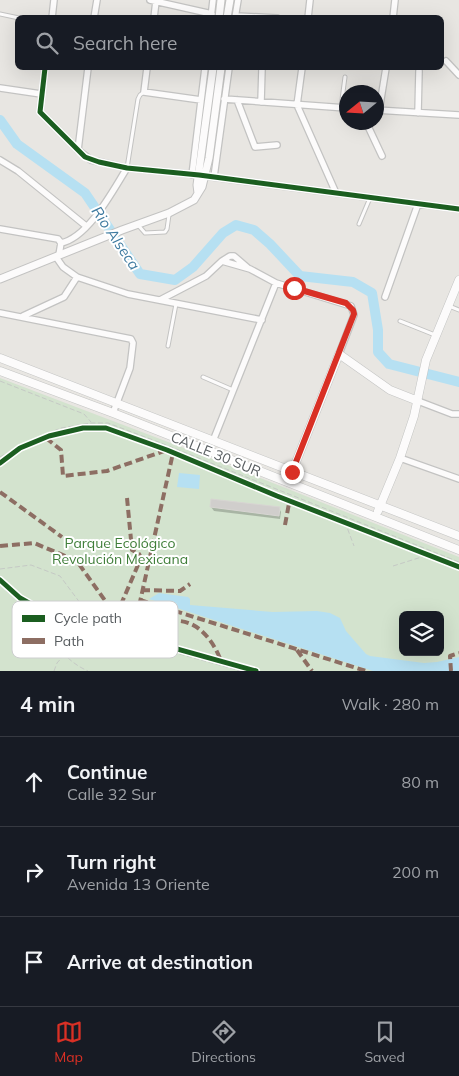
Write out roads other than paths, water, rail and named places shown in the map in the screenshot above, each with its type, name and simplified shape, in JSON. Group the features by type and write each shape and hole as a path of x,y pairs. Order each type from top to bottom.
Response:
{"main road":[{"path":"375,517 400,458 418,401 426,360 458,285"},
{"path":"288,482 338,354 390,390 418,401"},
{"name":"CALLE 30 SUR","path":"0,358 213,440 379,507 459,536"},
{"name":"CALLE 30 SUR","path":"0,371 112,413 459,550"}],"street":[{"path":"52,15 54,0"},
{"path":"95,15 98,0 103,0"},
{"path":"182,7 183,0"},
{"path":"211,15 213,0"},
{"path":"219,15 221,0"},
{"path":"228,15 230,0"},
{"path":"236,15 238,0"},
{"path":"308,15 310,0"},
{"path":"394,15 396,0"},
{"path":"154,15 153,1 208,15"},
{"path":"446,61 459,75"},
{"path":"45,70 40,112 78,150 91,160 127,168 199,175 459,209"},
{"path":"78,150 88,70"},
{"path":"147,70 144,92 201,100"},
{"path":"0,280 104,237 169,213 194,200 198,193 201,100 205,70"},
{"path":"208,137 213,70"},
{"path":"199,175 221,70"},
{"path":"214,177 228,70"},
{"path":"261,102 262,70"},
{"path":"302,70 297,105 336,193"},
{"path":"383,85 386,70"},
{"path":"418,113 419,71"},
{"path":"0,88 41,94"},
{"path":"224,99 339,108"},
{"path":"237,100 256,147 278,145"},
{"path":"384,110 459,115"},
{"path":"370,130 382,156"},
{"path":"0,160 18,171 88,224"},
{"path":"0,229 52,238 61,243 67,242 77,236 103,206 127,168"},
{"path":"385,296 418,204"},
{"path":"77,236 76,242 80,247"},
{"path":"57,256 61,243"},
{"path":"57,256 69,272 77,277 128,294 262,320"},
{"path":"160,300 206,276 222,261 250,269 276,283 346,303 353,310 354,314 338,354"},
{"path":"23,316 64,297 77,277"},
{"path":"213,440 276,283"},
{"path":"0,313 23,316 131,339 130,368 112,413"},
{"path":"418,401 452,414 459,414"},
{"path":"400,458 459,479"}],"lane":[{"path":"0,14 15,17"},
{"path":"345,77 345,85"},
{"path":"127,168 138,99 144,92"},
{"path":"359,224 370,197"},
{"path":"138,224 145,233 165,232 169,213"},
{"path":"168,346 176,304"},
{"path":"448,306 459,310"},
{"path":"400,321 436,335"},
{"path":"203,377 233,390"}],"water":[{"path":"179,473 200,475 199,489 177,487"},
{"path":"159,593 188,597 190,605 273,612 317,611 330,613 340,618 346,631 366,654 370,656 424,663 459,657 459,671 373,671 178,608 178,601 155,601 149,599"}],"waterway":[{"name":"Rio Alseca","path":"0,120 17,144 85,193 140,274 175,280 193,267 223,233 236,225 254,230 300,276 353,282 372,293 378,330 378,352 389,364 459,382"}],"park label":[{"name":"Parque Ecológico Revolución Mexicana","path":"120,552"}]}
